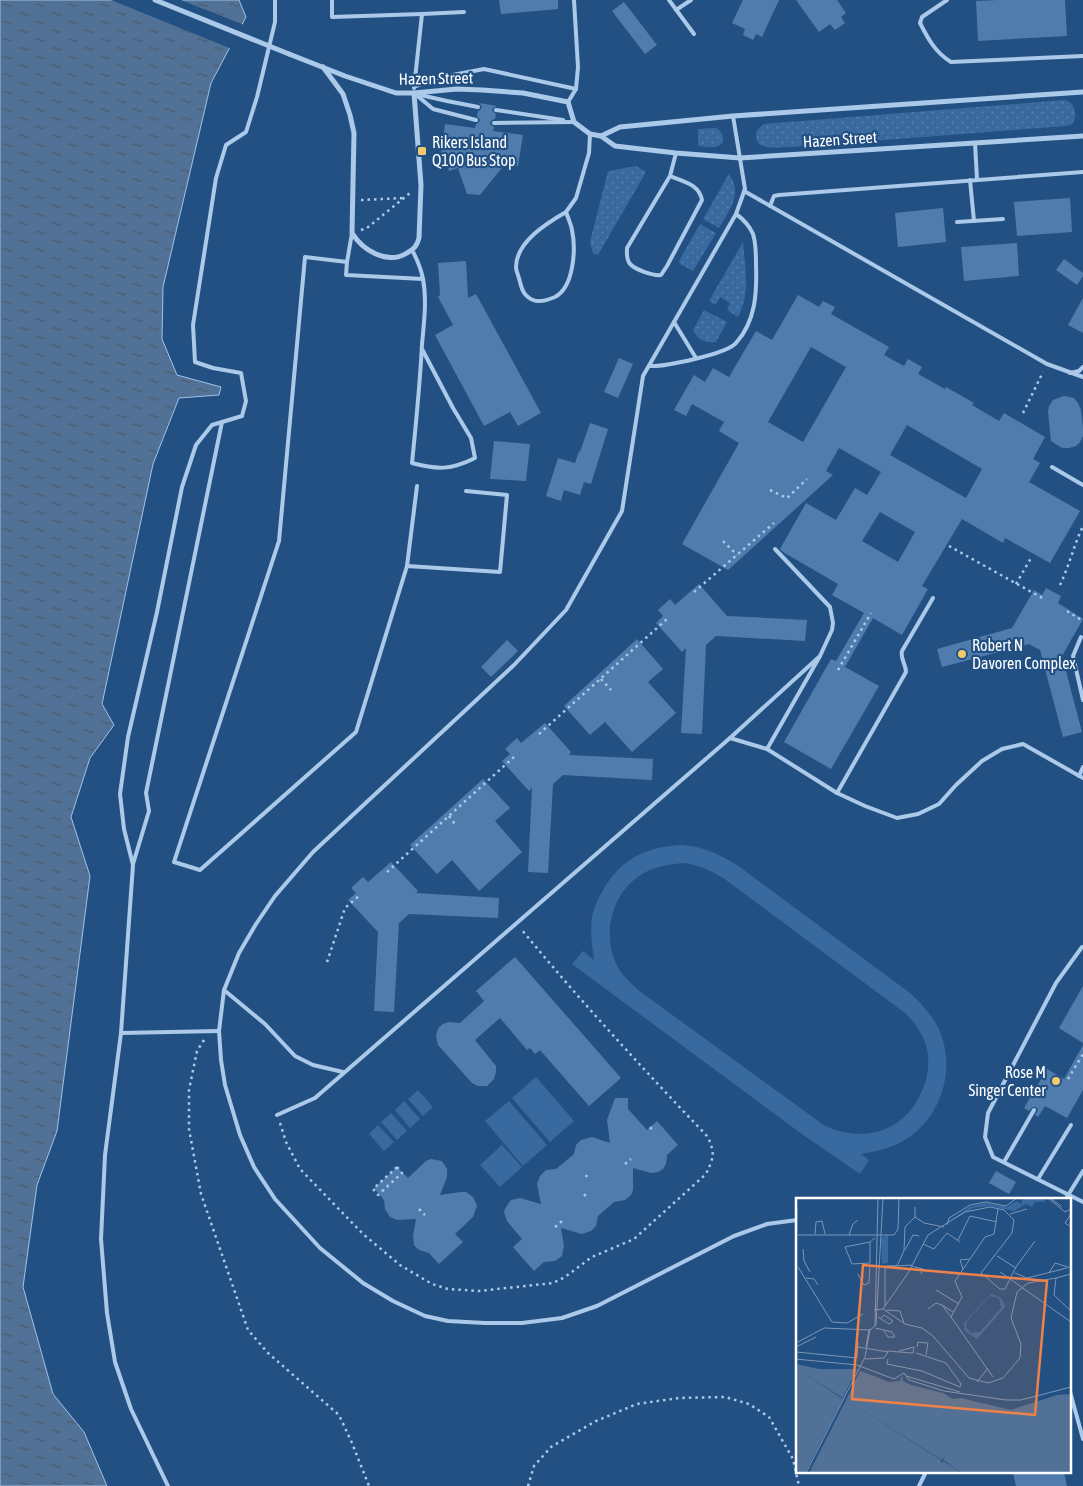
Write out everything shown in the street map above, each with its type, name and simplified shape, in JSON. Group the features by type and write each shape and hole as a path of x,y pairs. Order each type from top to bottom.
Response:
{"street":[{"name":"Hazen Street","path":"155,0 345,76 396,93 414,90 482,90 523,93 568,102"},
{"path":"323,67 343,94 354,133 352,233 356,240 379,256 392,258 403,256 418,244 421,185 414,90"},
{"name":"Hazen Street","path":"601,136 620,127 732,116 1083,92"},
{"path":"568,102 574,122"},
{"name":"Hazen Street","path":"574,122 590,134 601,136 615,146 740,158 1083,136"}],"lane":[{"path":"133,865 124,828 120,794 128,737 157,612 182,487 196,445 212,426 242,416 246,401 241,373 213,368 195,362 193,325 216,178 226,145 246,132 257,97 275,22 275,0"},
{"path":"332,0 332,16 464,12"},
{"path":"568,102 576,88 578,67 574,0"},
{"path":"669,0 694,34"},
{"path":"676,10 691,0"},
{"path":"948,0 922,17 920,23 929,40 942,57 951,62 1083,56"},
{"path":"414,90 422,14"},
{"path":"414,90 437,78 484,69 576,88"},
{"path":"414,90 447,101 478,107"},
{"path":"414,90 434,109 476,120"},
{"path":"496,110 574,122"},
{"path":"732,116 744,192 736,214 643,376 622,511 566,610 514,665 313,852 275,896 239,953 224,990 219,1031 225,1085 240,1135 254,1167 274,1199 320,1248 363,1283 393,1301 425,1316 448,1321 522,1324 562,1318 597,1306 734,1236 767,1224 796,1220"},
{"path":"494,123 574,122"},
{"path":"566,212 572,229 573,252 569,280 561,294 548,301 533,300 523,293 516,267 521,248 551,221 566,212 576,198 589,153 590,134"},
{"path":"975,142 977,180"},
{"path":"670,176 695,186 699,190 702,200 667,266 660,274 654,276 630,264 626,257 627,248 670,176 676,152"},
{"path":"770,206 774,196 779,194 1083,172"},
{"path":"970,180 974,221"},
{"path":"744,192 1047,364 1083,378"},
{"path":"649,366 671,365 726,351 736,344 746,328 754,308 757,288 756,249 753,234 746,222 736,214"},
{"path":"957,222 1003,219"},
{"path":"352,233 346,275 423,279"},
{"path":"412,250 417,258 423,279 425,306 422,348 419,397 412,463 432,468 459,466 475,458 471,438 422,348"},
{"path":"347,262 305,258 279,541 174,862 200,870 356,732 407,566 417,486"},
{"path":"674,322 696,358"},
{"path":"1070,373 1079,371 1083,367"},
{"path":"168,1486 131,1409 115,1362 107,1312 101,1239 105,1155 121,1033 133,865 150,811 146,793 222,422"},
{"path":"1052,467 1078,483 1083,484"},
{"path":"407,566 500,572 507,495 466,491"},
{"path":"767,749 820,656 832,630 833,623 830,607 775,549"},
{"path":"838,793 906,672 901,656 902,652 933,598"},
{"path":"1081,637 1073,656 1083,700"},
{"path":"277,1115 314,1098 730,738 820,656"},
{"path":"730,738 767,749 838,793 897,818 918,814 939,804 982,761 1002,749 1023,744 1081,777 1083,767"},
{"path":"1083,947 1056,982 988,1113 985,1137 994,1156 1083,1202"},
{"path":"224,990 265,1024 295,1056 313,1065 343,1072"},
{"path":"121,1033 219,1031"},
{"path":"1004,1162 1034,1110"},
{"path":"1038,1179 1071,1125"},
{"path":"1066,1198 1083,1171"},
{"path":"1070,1392 1083,1439"},
{"path":"919,1486 925,1474"}],"path":[{"path":"352,233 367,228 421,185"},
{"path":"353,200 404,198"},
{"path":"1023,413 1047,364"},
{"path":"770,490 787,498 807,479"},
{"path":"694,592 774,523"},
{"path":"1060,584 1066,573 1076,540 1083,526"},
{"path":"723,541 737,555"},
{"path":"949,546 1044,599"},
{"path":"1016,584 1030,558"},
{"path":"1067,612 1083,621"},
{"path":"838,670 871,613"},
{"path":"538,734 667,619"},
{"path":"601,679 611,690"},
{"path":"387,872 514,757"},
{"path":"449,816 455,824"},
{"path":"327,962 345,908 360,895"},
{"path":"277,1115 286,1142 300,1169 363,1234 400,1265 432,1284 448,1289 478,1290 553,1284 592,1257 634,1239 706,1174 712,1162 713,1149 708,1137 615,1038 556,972 516,923"},
{"path":"208,1032 197,1052 189,1090 189,1129 202,1194 248,1330 268,1353 339,1415 369,1486"},
{"path":"1068,1079 1083,1054"},
{"path":"1077,1063 1083,1066"},
{"path":"650,1129 653,1126"},
{"path":"625,1164 631,1159"},
{"path":"397,1167 402,1173 378,1195 373,1189 397,1167"},
{"path":"419,1209 425,1216"},
{"path":"555,1227 562,1221"},
{"path":"528,1486 534,1466 552,1447 596,1421 637,1404 679,1398 725,1397 749,1404 769,1417 793,1459 796,1472"}],"shaded area":[{"path":"1065,100 1072,104 1075,110 1074,121 1066,126 780,148 762,145 756,137 757,130 764,124"},
{"path":"716,128 721,132 723,138 719,146 698,146 698,129"},
{"path":"636,166 646,172 598,255 593,253 590,242 608,171"},
{"path":"729,174 735,188 735,195 731,208 719,228 703,219"},
{"path":"700,224 716,233 693,271 680,264 679,261"},
{"path":"743,242 746,289 745,299 738,317 727,310 730,303 720,297 716,305 709,301"},
{"path":"704,310 727,322 716,342 702,340 693,330"},
{"path":"681,845 703,849 737,865 910,993 934,1021 940,1032 946,1058 944,1085 940,1098 934,1110 917,1131 898,1144 861,1154 869,1160 860,1174 799,1132 572,964 583,951 594,960 591,933 593,913 606,885 613,875 638,855 669,846","holes":["691,864 706,869 726,880 905,1013 912,1021 921,1033 927,1048 927,1077 913,1107 893,1126 867,1134 854,1134 825,1126 638,990 622,974 614,958 610,930 616,904 623,892 632,881 644,873 669,865"]},
{"path":"536,1077 574,1121 550,1142 512,1098"},
{"path":"418,1090 433,1107 423,1116 408,1099"},
{"path":"404,1101 420,1119 410,1128 395,1110"},
{"path":"509,1101 547,1145 523,1166 485,1121"},
{"path":"391,1113 407,1131 397,1140 381,1122"},
{"path":"378,1125 394,1142 384,1151 369,1134"},
{"path":"502,1145 522,1167 500,1187 480,1165"}],"water":[{"path":"0,0 239,0 246,17 211,83 163,287 162,339 177,375 221,387 219,395 179,398 153,464 102,704 114,725 90,758 71,817 90,876 57,1131 37,1185 23,1287 53,1394 84,1432 107,1486 0,1486"}],"pier":[{"path":"111,0 181,0 244,25 232,49"}],"building":[{"path":"499,0 558,0 558,9 501,14"},
{"path":"743,0 779,0 762,37 756,34 753,40 743,35 745,29 732,23"},
{"path":"796,0 837,0 846,13 841,17 845,23 835,30 830,24 819,32"},
{"path":"1065,0 1067,36 978,41 976,1"},
{"path":"624,2 657,45 645,54 612,11"},
{"path":"479,103 497,106 492,109 496,114 495,119 490,123 494,127 493,131 523,135 518,166 505,164 480,195 467,194 458,168 449,171 444,155 441,154 445,124 475,128 480,120 477,116 478,111 482,107"},
{"path":"1070,198 1072,232 1017,236 1014,202"},
{"path":"943,208 946,242 898,247 895,213"},
{"path":"1017,243 1019,276 964,281 961,247"},
{"path":"1064,259 1083,273 1077,285 1056,270"},
{"path":"466,261 468,298 476,294 541,413 518,426 510,412 484,426 435,335 453,325 438,297 440,295 438,263"},
{"name":"Robert N Davoren Complex","path":"798,295 819,307 823,301 835,307 831,314 889,347 884,355 904,366 908,359 922,367 918,374 974,403 972,405 999,421 1004,413 1045,437 1033,459 1040,463 1029,482 1080,511 1050,563 1005,538 1003,543 962,519 922,586 928,589 902,635 873,618 845,667 879,686 831,769 784,742 831,659 836,661 864,613 832,595 838,584 780,549 806,503 836,520 855,488 867,495 881,472 839,448 826,471 833,475 728,570 682,544 739,443 719,431 724,422 692,404 686,416 674,410 694,375 705,382 713,368 729,377 756,331 772,340","holes":["811,347 846,367 803,442 768,422","907,425 982,469 966,498 890,455","880,512 915,532 898,562 862,541"]},
{"path":"1083,298 1083,333 1068,325"},
{"path":"619,358 633,364 618,398 604,392"},
{"path":"1064,396 1074,398 1078,403 1081,410 1083,428 1083,436 1080,442 1076,446 1069,448 1062,448 1051,441 1048,412 1053,400"},
{"path":"590,423 608,429 591,484 584,482 580,495 564,490 561,501 546,496 558,458 575,463"},
{"path":"494,441 530,444 526,481 490,479"},
{"path":"699,584 727,616 807,620 805,641 716,636 706,645 702,734 681,733 686,648 682,652 656,623 663,616 658,610 670,599 675,605"},
{"path":"1046,588 1061,596 1058,603 1083,619 1062,656 1082,732 1063,737 1040,650 1029,644 942,667 937,649 1012,628 1034,590 1042,595"},
{"path":"637,639 663,669 648,682 676,713 632,752 605,722 590,735 564,706"},
{"path":"507,640 518,651 491,677 481,667"},
{"path":"545,723 571,752 569,755 653,759 652,780 563,775 553,784 548,873 528,872 532,788 529,791 502,761 510,754 505,749 517,738 521,743"},
{"path":"483,779 510,808 495,821 522,852 479,891 452,860 437,874 410,845"},
{"path":"391,862 418,891 416,893 499,898 498,918 409,914 399,923 394,1012 374,1011 378,932 348,900 356,893 351,888 363,877 368,882"},
{"path":"515,957 621,1078 589,1106 540,1050 535,1054 530,1048 527,1050 500,1018 475,1040 496,1066 494,1079 487,1086 478,1086 472,1083 438,1045 436,1035 439,1027 449,1022 460,1023 484,1001 476,991"},
{"name":"Rose M Singer Center","path":"1083,986 1083,1043 1059,1028"},
{"name":"Rose M Singer Center","path":"1083,1045 1083,1090 1067,1118 1045,1106 1038,1117 1035,1115 1038,1110 1036,1107 1029,1111 1024,1108 1047,1069 1064,1079"},
{"path":"615,1098 628,1098 628,1109 647,1130 657,1121 678,1145 667,1155 666,1164 658,1172 651,1173 633,1168 633,1190 631,1195 625,1200 614,1202 598,1216 596,1226 591,1231 582,1234 561,1228 564,1246 562,1256 555,1261 544,1262 534,1271 513,1247 522,1239 507,1221 504,1212 506,1207 511,1200 520,1198 541,1204 537,1184 540,1176 546,1170 556,1169 574,1154 576,1145 581,1140 592,1137 610,1143 607,1120"},
{"path":"431,1159 442,1161 447,1169 447,1177 440,1195 466,1192 473,1197 477,1206 473,1217 455,1234 463,1242 439,1264 429,1253 419,1250 414,1245 413,1236 416,1219 397,1220 390,1217 385,1209 384,1200 374,1188 397,1167 408,1178 426,1161"},
{"path":"996,1171 1016,1182 1009,1194 989,1183"},
{"path":"1013,1474 1064,1474 1067,1486 1016,1486"}],"place":[{"name":"Rikers Island Q100 Bus Stop","path":"422,151"},
{"name":"Robert N Davoren Complex","path":"962,654"},
{"name":"Rose M Singer Center","path":"1056,1081"}]}
